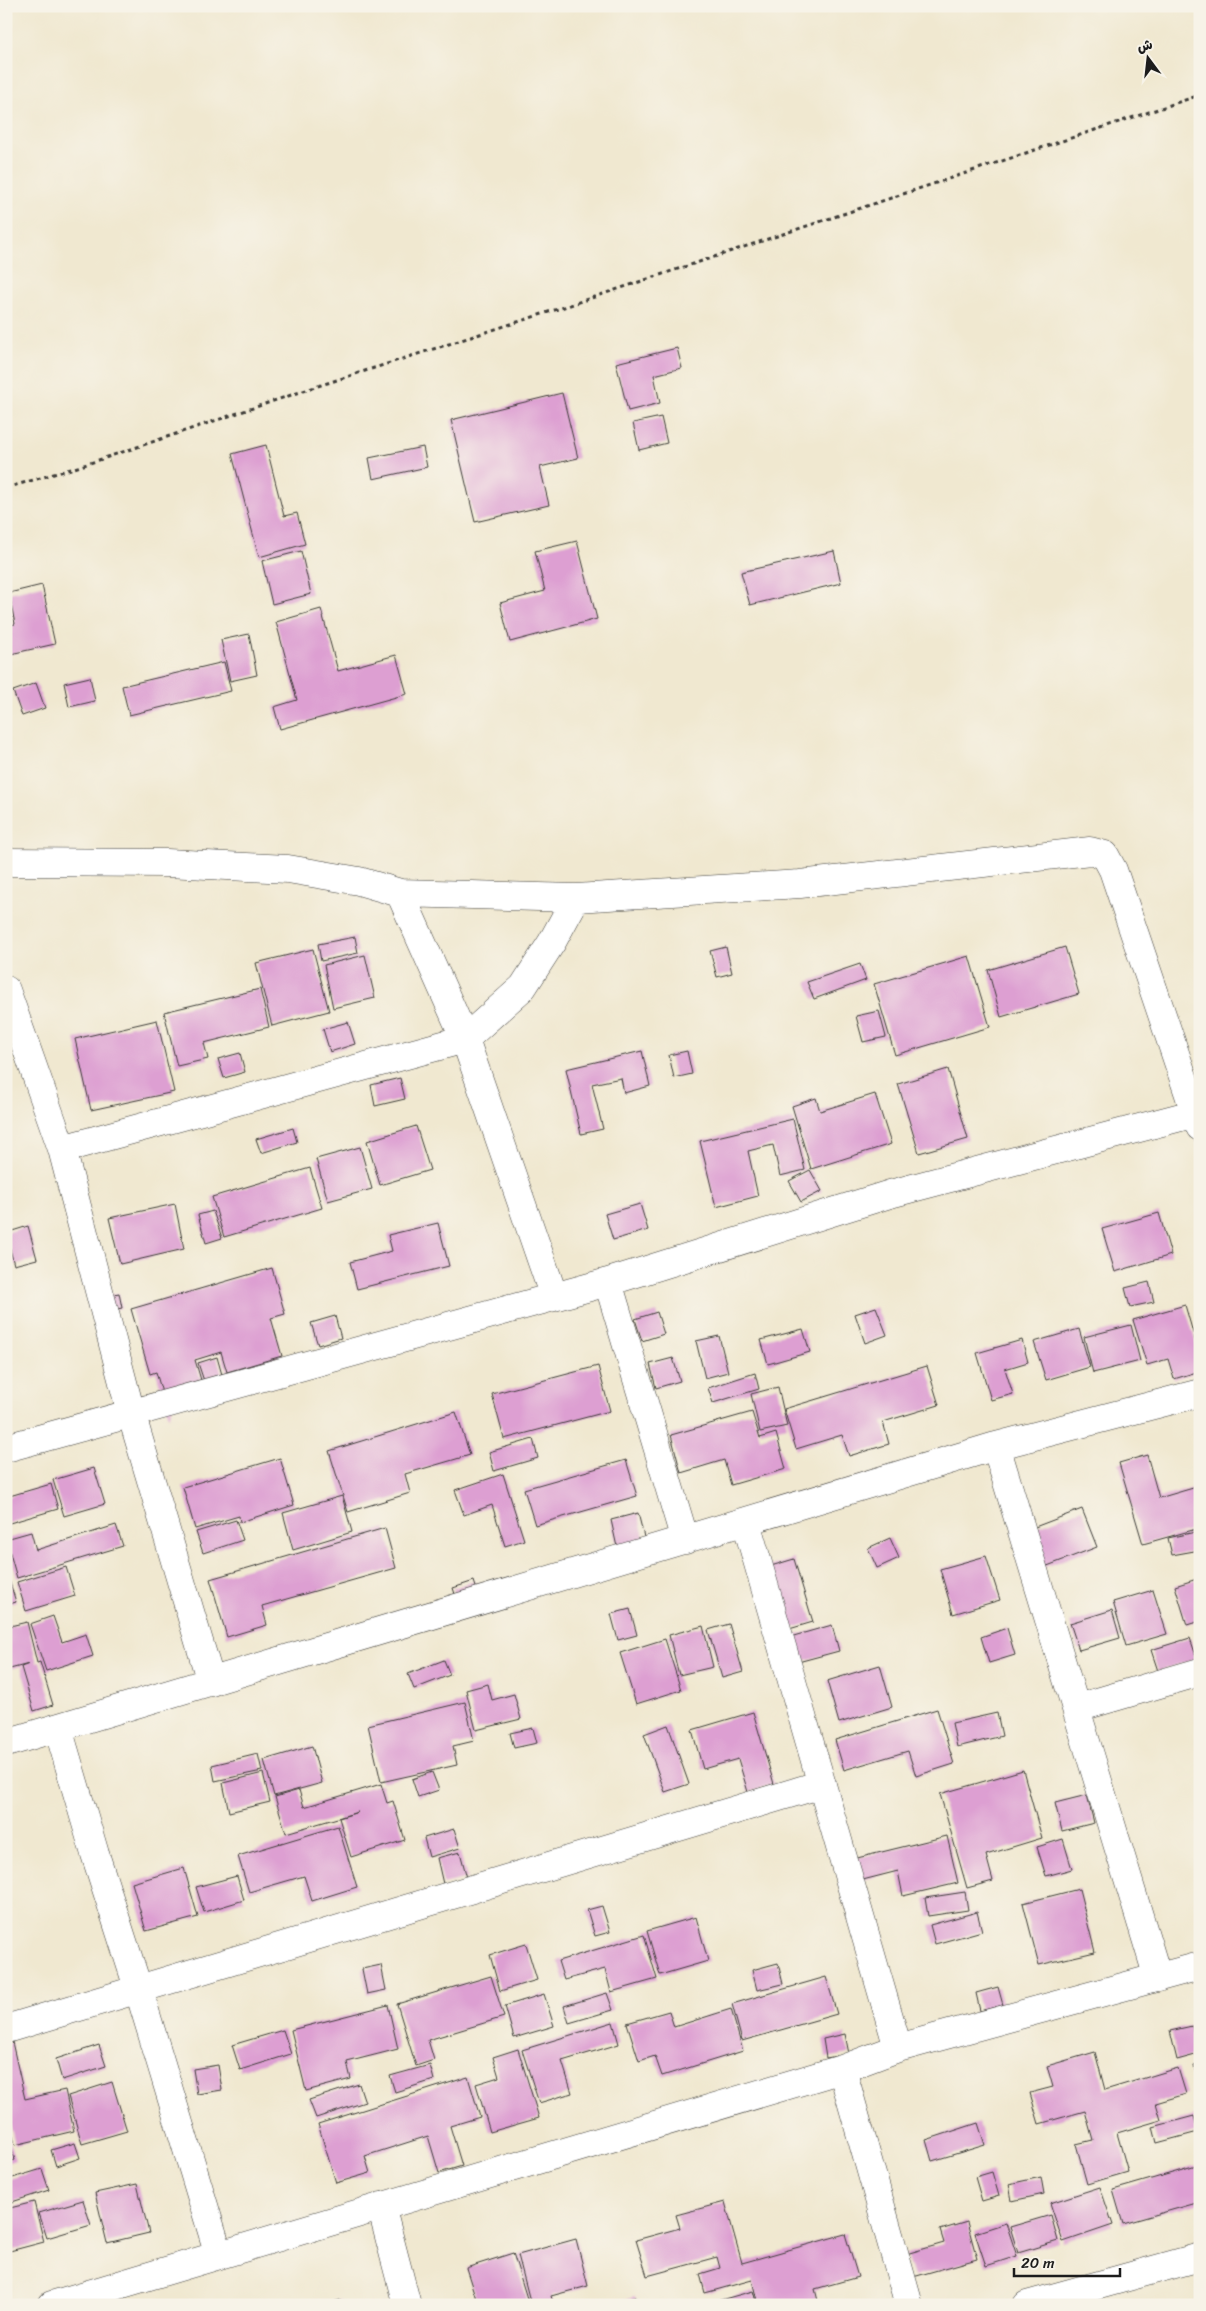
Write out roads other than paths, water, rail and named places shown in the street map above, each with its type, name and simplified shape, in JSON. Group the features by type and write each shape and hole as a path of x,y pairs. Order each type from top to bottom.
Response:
{"street":[{"path":"6,862 167,863 288,869 359,881 400,892 576,898 800,884 1090,851 1105,855 1113,870 1198,1120 890,1194 608,1282 6,1448"},
{"path":"400,892 465,1039 554,1297"},
{"path":"62,1149 465,1039 523,987 552,942 576,898"},
{"path":"6,990 62,1149 131,1413 211,1682"},
{"path":"608,1282 685,1540"},
{"path":"6,1743 996,1446 1200,1393"},
{"path":"996,1446 1158,1978"},
{"path":"746,1522 898,2048"},
{"path":"1077,1708 1200,1672"},
{"path":"58,1728 219,2254"},
{"path":"6,2029 822,1784"},
{"path":"52,2305 842,2069 898,2048 1200,1966"},
{"path":"842,2069 909,2305"},
{"path":"380,2206 408,2305"},
{"path":"1027,2305 1200,2257"}]}
